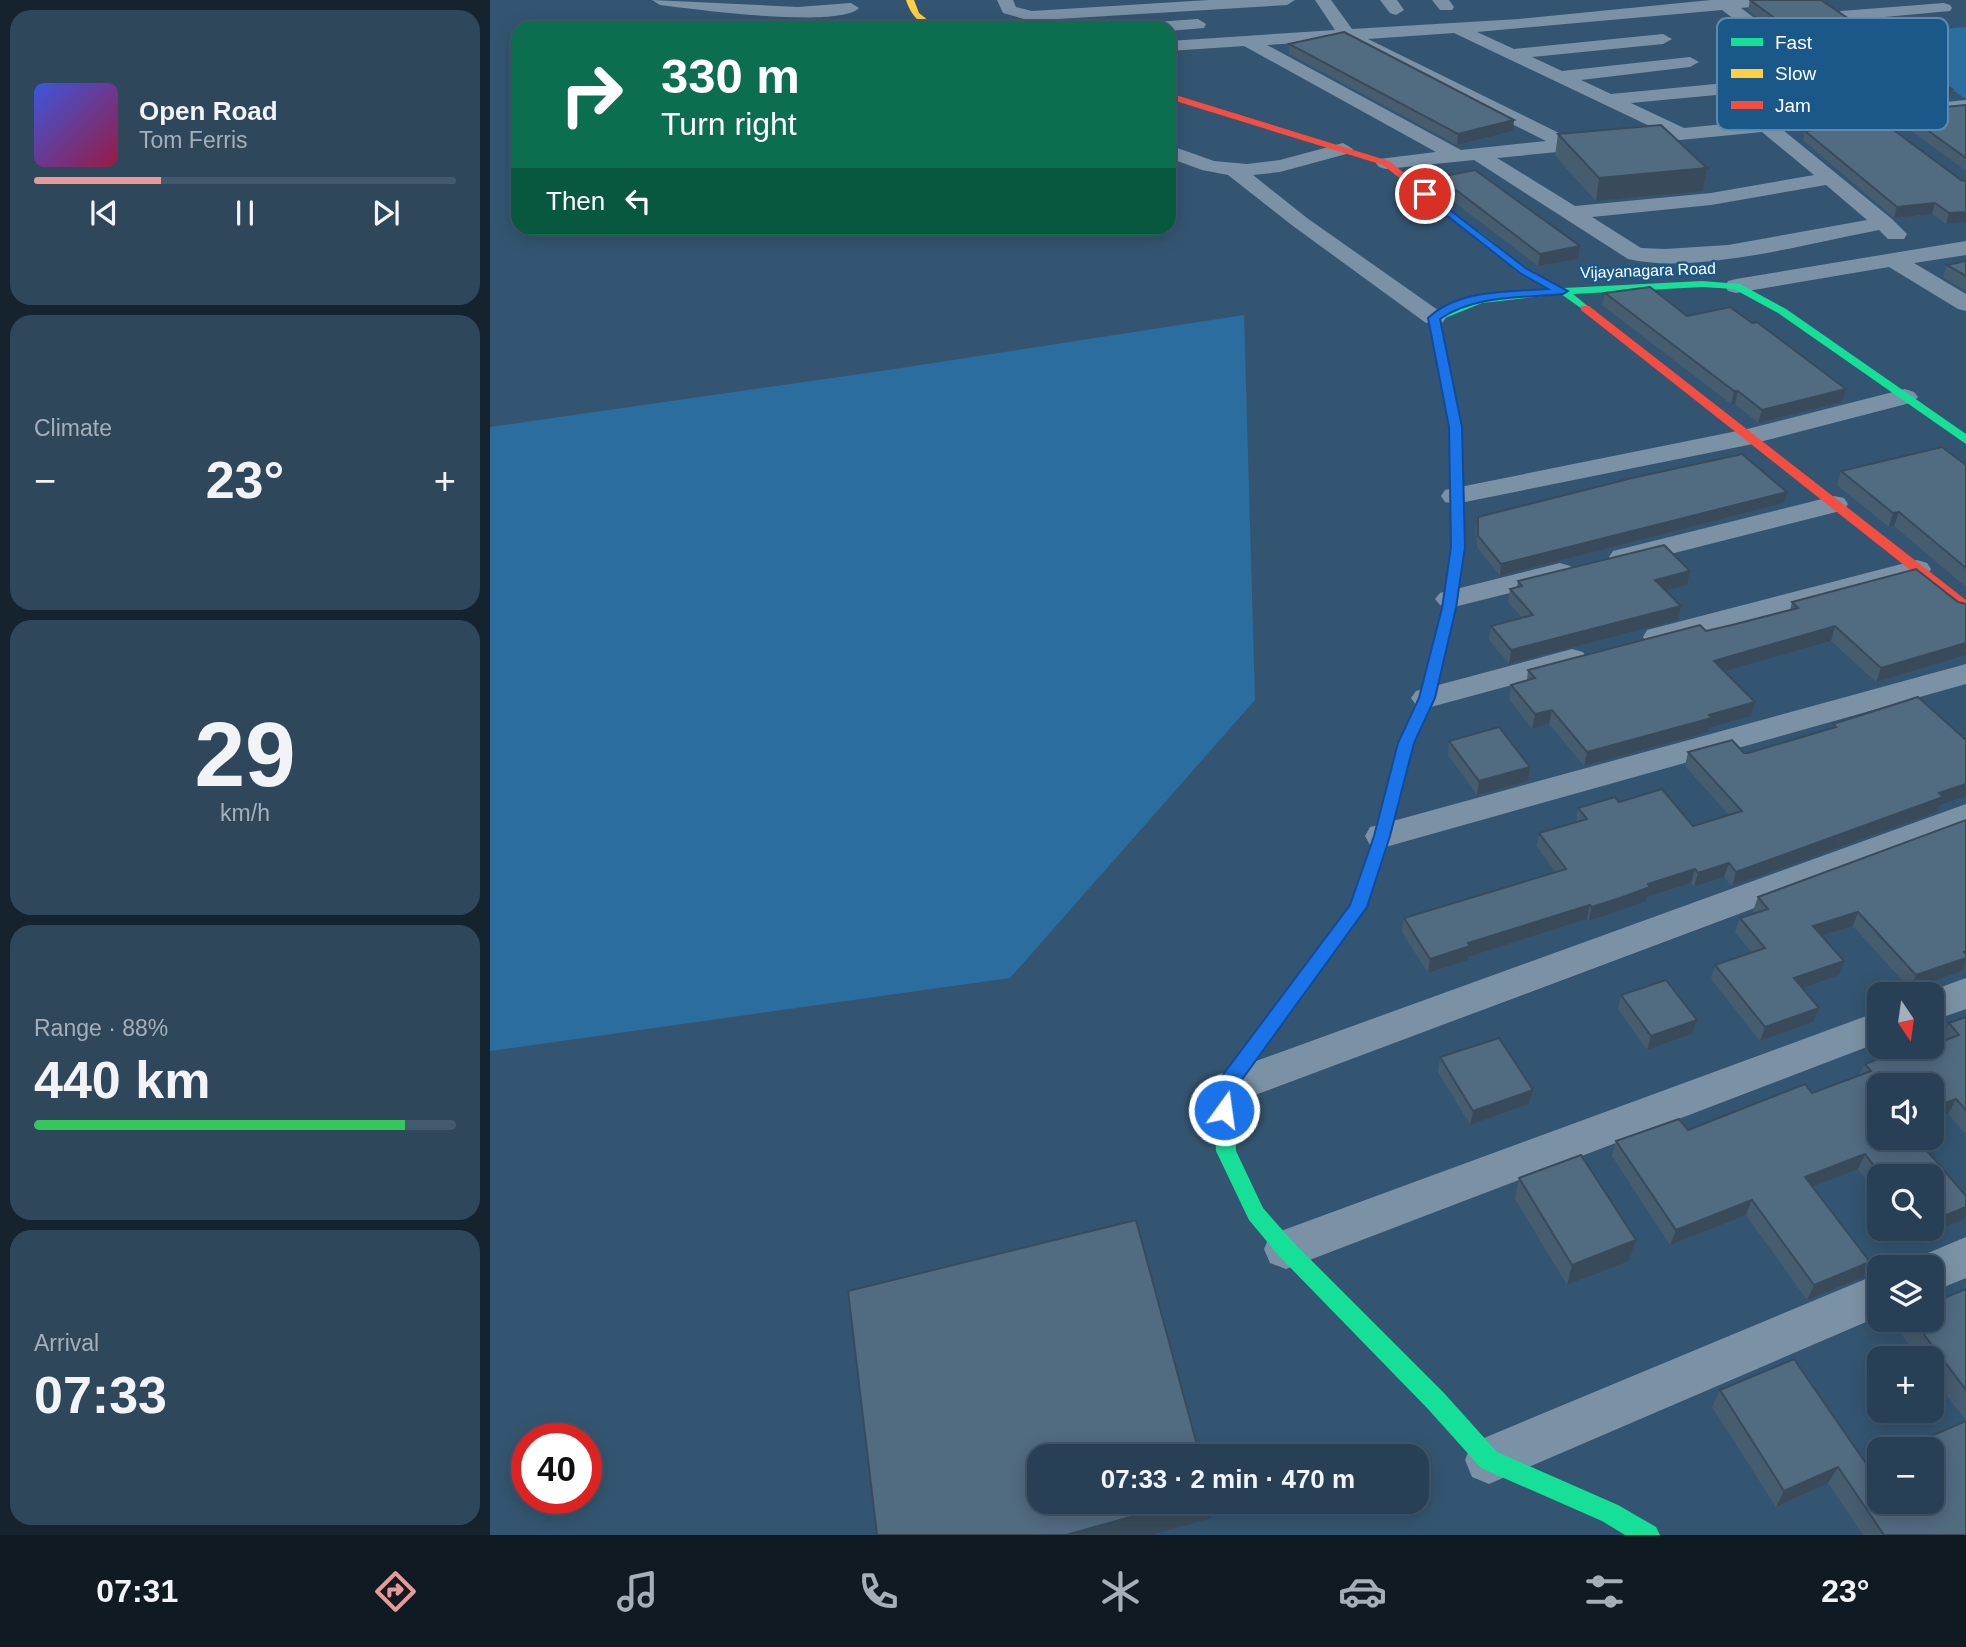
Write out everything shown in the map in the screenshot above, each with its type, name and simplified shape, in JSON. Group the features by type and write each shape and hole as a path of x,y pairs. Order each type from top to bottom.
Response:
{"street":[{"path":"660,0 737,11 785,12 850,4"},
{"path":"695,5 715,0"},
{"path":"910,0 915,14 924,21"},
{"path":"1005,1 1009,10 1287,0"},
{"path":"1176,46 1519,24 1637,9 1778,0"},
{"path":"1722,3 1742,18"},
{"path":"1325,10 1365,13 1449,4"},
{"path":"1501,4 1519,24"},
{"path":"1825,5 1844,18"},
{"path":"1030,8 1059,21"},
{"path":"1841,16 1944,8"},
{"path":"1637,9 1663,39 1717,84"},
{"path":"1325,10 1347,35 1566,144"},
{"path":"1176,25 1208,23"},
{"path":"1457,28 1679,133"},
{"path":"1511,54 1663,39"},
{"path":"1247,41 1466,154 1572,213 1636,254 1661,257 1754,246 1885,223"},
{"path":"1559,77 1690,62"},
{"path":"1607,100 1717,90"},
{"name":"Vijayanagara Road","path":"1176,98 1386,163 1523,271 1540,282 1563,291 1702,284 1736,286 1782,311 1966,440"},
{"path":"1386,163 1717,130"},
{"path":"1772,130 1885,223 1919,255"},
{"path":"1176,153 1213,167 1234,170 1265,169 1343,149"},
{"path":"1234,170 1300,222 1434,318 1456,427 1455,496 1458,547 1450,599 1427,698 1406,743 1382,836 1358,907 1223,1090 1226,1151 1256,1214 1286,1249 1436,1401 1489,1460 1610,1513 1648,1535"},
{"path":"1572,213 1712,199 1832,178"},
{"path":"1736,286 1966,248"},
{"path":"1891,259 1966,304"},
{"path":"1434,318 1448,309 1474,299 1563,291 1966,607"},
{"path":"1455,496 1748,437 1905,397"},
{"path":"1450,599 1834,504"},
{"path":"1427,698 1917,569"},
{"path":"1382,836 1966,674"},
{"path":"1223,1090 1966,816"},
{"path":"1944,1001 1966,993"},
{"path":"1286,1249 1867,1031"},
{"path":"1944,1267 1966,1257"},
{"path":"1489,1460 1867,1300"}],"shaded area":[{"path":"1966,27 1966,99 1948,87 1948,28"},
{"path":"1244,315 1255,700 1010,978 490,1051 490,427"}],"building":[{"path":"1750,0 1821,0 1847,18 1775,18"},
{"path":"1344,32 1514,120 1458,134 1289,44"},
{"path":"1966,105 1966,158 1927,130 1948,130 1948,107"},
{"path":"1661,125 1707,168 1599,178 1558,134"},
{"path":"1894,130 1966,181 1966,212 1949,213 1935,203 1897,207 1805,131"},
{"path":"1475,170 1580,246 1540,254 1439,177"},
{"path":"1966,261 1966,276 1947,265"},
{"path":"1650,287 1687,316 1730,307 1752,323 1757,322 1846,389 1762,410 1605,293"},
{"path":"1942,447 1966,465 1966,568 1899,512 1893,513 1841,471"},
{"path":"1742,454 1787,492 1501,564 1478,536 1478,517 1632,478"},
{"path":"1664,545 1690,571 1655,580 1681,606 1511,650 1491,626 1533,615 1510,589 1522,586 1518,581"},
{"path":"1916,569 1958,602 1966,604 1966,643 1881,668 1835,626 1714,661 1755,702 1709,715 1712,718 1587,752 1552,710 1535,714 1511,685 1535,678 1528,670 1700,625 1706,631 1798,608 1792,602"},
{"path":"1918,697 1966,740 1966,784 1939,793 1943,797 1736,872 1729,863 1698,873 1695,869 1648,884 1650,887 1620,898 1468,943 1470,946 1430,959 1404,918 1566,869 1539,833 1587,819 1578,808 1615,797 1619,802 1662,789 1693,826 1742,811 1688,752 1732,740 1744,753 1748,753 1836,727 1833,724"},
{"path":"1499,727 1530,767 1479,781 1449,741"},
{"path":"1966,820 1966,958 1916,975 1858,912 1813,926 1844,961 1794,978 1819,1008 1765,1027 1715,965 1765,948 1740,918 1768,909 1758,897"},
{"path":"1666,980 1697,1020 1651,1036 1621,995"},
{"path":"1966,1017 1966,1110 1956,1099 1944,1104 1944,1073 1867,1073 1867,1150 1926,1150 1938,1164 1873,1164 1865,1154 1805,1177 1867,1258 1867,1263 1814,1285 1752,1200 1676,1230 1616,1141 1679,1119 1688,1130 1805,1084 1812,1093 1871,1071 1865,1064 1879,1059 1944,1059 1944,1041 1959,1035 1949,1023"},
{"path":"1499,1038 1533,1090 1473,1111 1440,1057"},
{"path":"1581,1155 1636,1240 1572,1265 1519,1178"},
{"path":"1944,1170 1966,1196 1966,1207 1944,1216"},
{"path":"1136,1220 1197,1444 1027,1444 1027,1514 1141,1514 1066,1535 877,1535 848,1291"},
{"path":"1966,1289 1966,1390 1944,1361 1944,1346 1933,1346 1922,1332 1944,1332 1944,1298"},
{"path":"1794,1359 1865,1462 1867,1461 1867,1510 1838,1467 1784,1491 1720,1390"},
{"path":"1966,1421 1966,1535 1884,1535 1870,1514 1944,1514 1944,1437 1929,1437"}],"traffic: fast":[{"path":"1475,233 1523,271 1540,282 1563,291 1702,284 1736,286 1782,311 1966,440"},
{"path":"1430,687 1449,608 1458,547 1456,427 1434,318 1480,300 1563,291 1585,308"},
{"path":"1223,1090 1226,1151 1256,1214 1286,1249 1436,1401 1489,1460 1610,1513 1648,1535"}],"traffic: slow":[{"path":"910,0 915,14 924,21"}],"traffic: jam":[{"path":"1176,98 1386,163 1475,233"},
{"path":"1585,308 1966,607"},
{"path":"1223,1090 1358,907 1382,836 1406,743 1430,687"}],"route":[{"path":"1224,1110 1223,1090 1358,907 1382,836 1406,743 1427,698 1449,608 1458,547 1455,496 1456,427 1434,318 1448,309 1474,299 1563,291 1540,282 1523,271 1425,194"}]}
